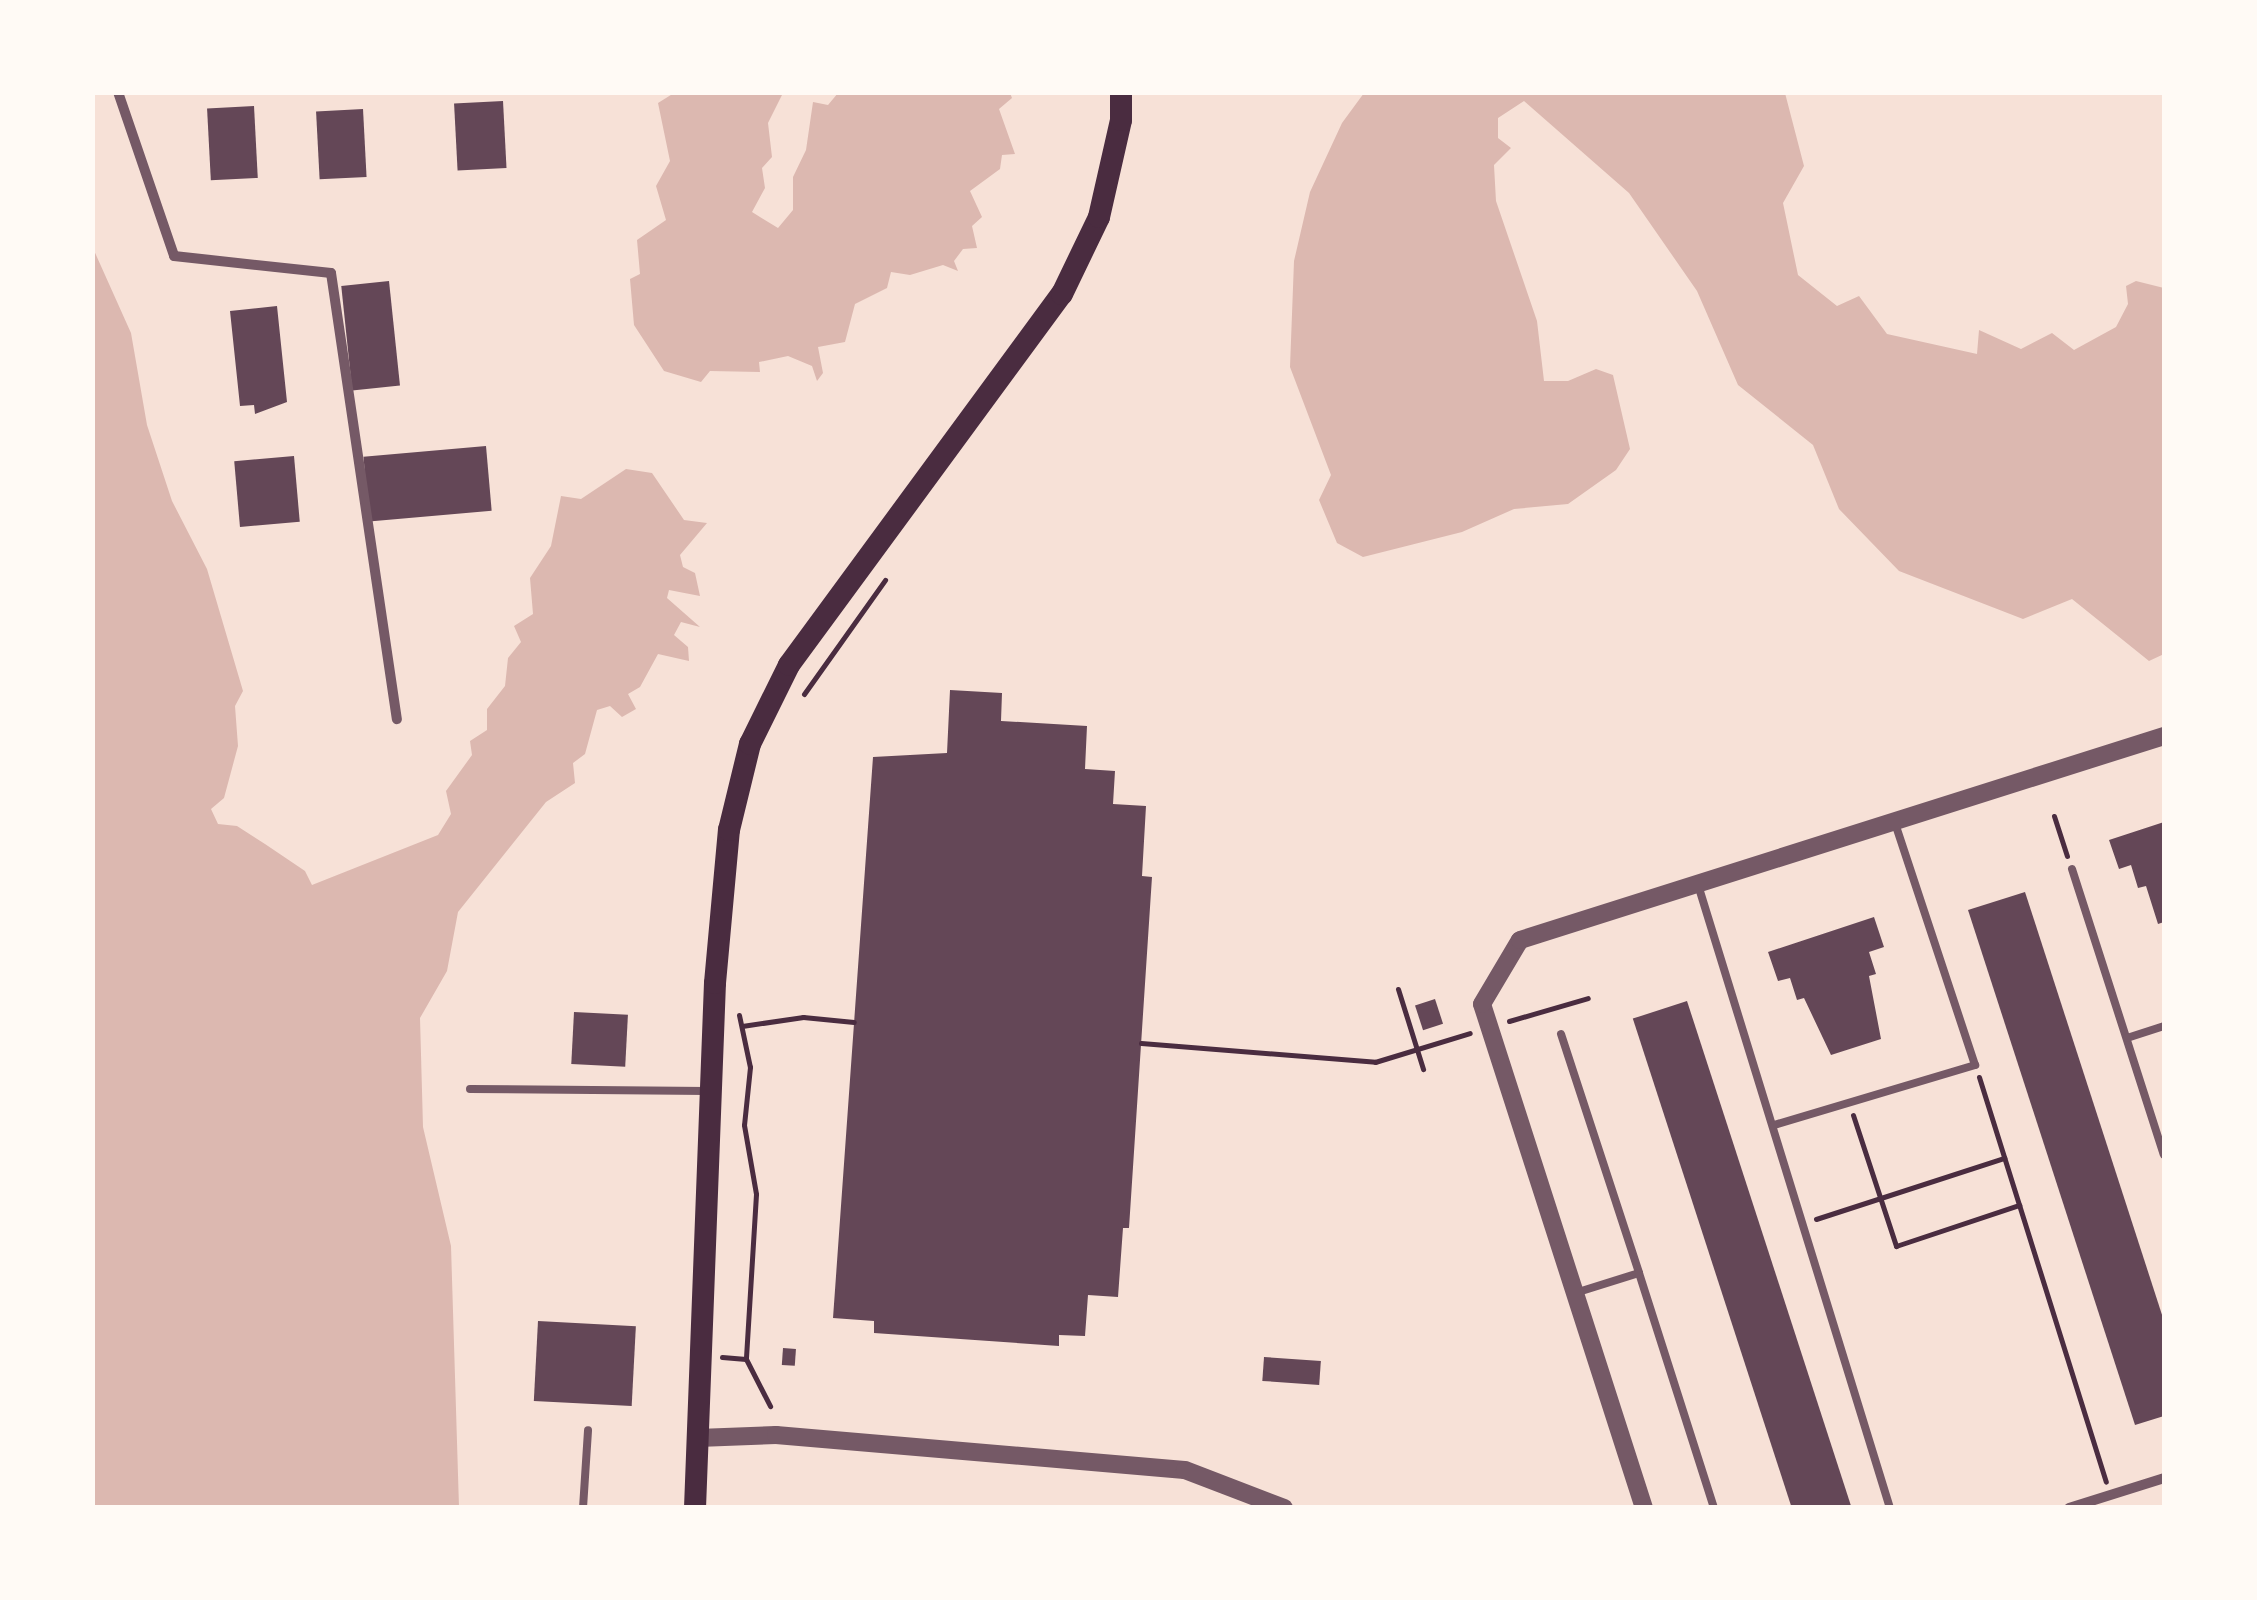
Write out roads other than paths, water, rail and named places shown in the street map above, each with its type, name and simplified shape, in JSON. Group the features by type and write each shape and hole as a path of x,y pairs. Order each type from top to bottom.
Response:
{"main road":[{"path":"696,1508 712,1091 730,830 750,744 788,665 1062,294 1099,217 1121,120 1121,92"}],"street":[{"path":"118,92 174,256 331,272 397,719"},
{"path":"1644,1508 1482,1004 1520,940 1896,826 2164,736"},
{"path":"698,1438 776,1436 1185,1470 1284,1508"},
{"path":"2069,1508 2164,1478"}],"lane":[{"path":"1774,1125 1976,1064 1896,826"},
{"path":"2072,869 2164,1155"},
{"path":"1698,888 1890,1508"},
{"path":"2126,1038 2164,1026"},
{"path":"1561,1034 1714,1508"},
{"path":"470,1089 712,1091"},
{"path":"1575,1293 1639,1273"},
{"path":"583,1508 588,1430"}]}
